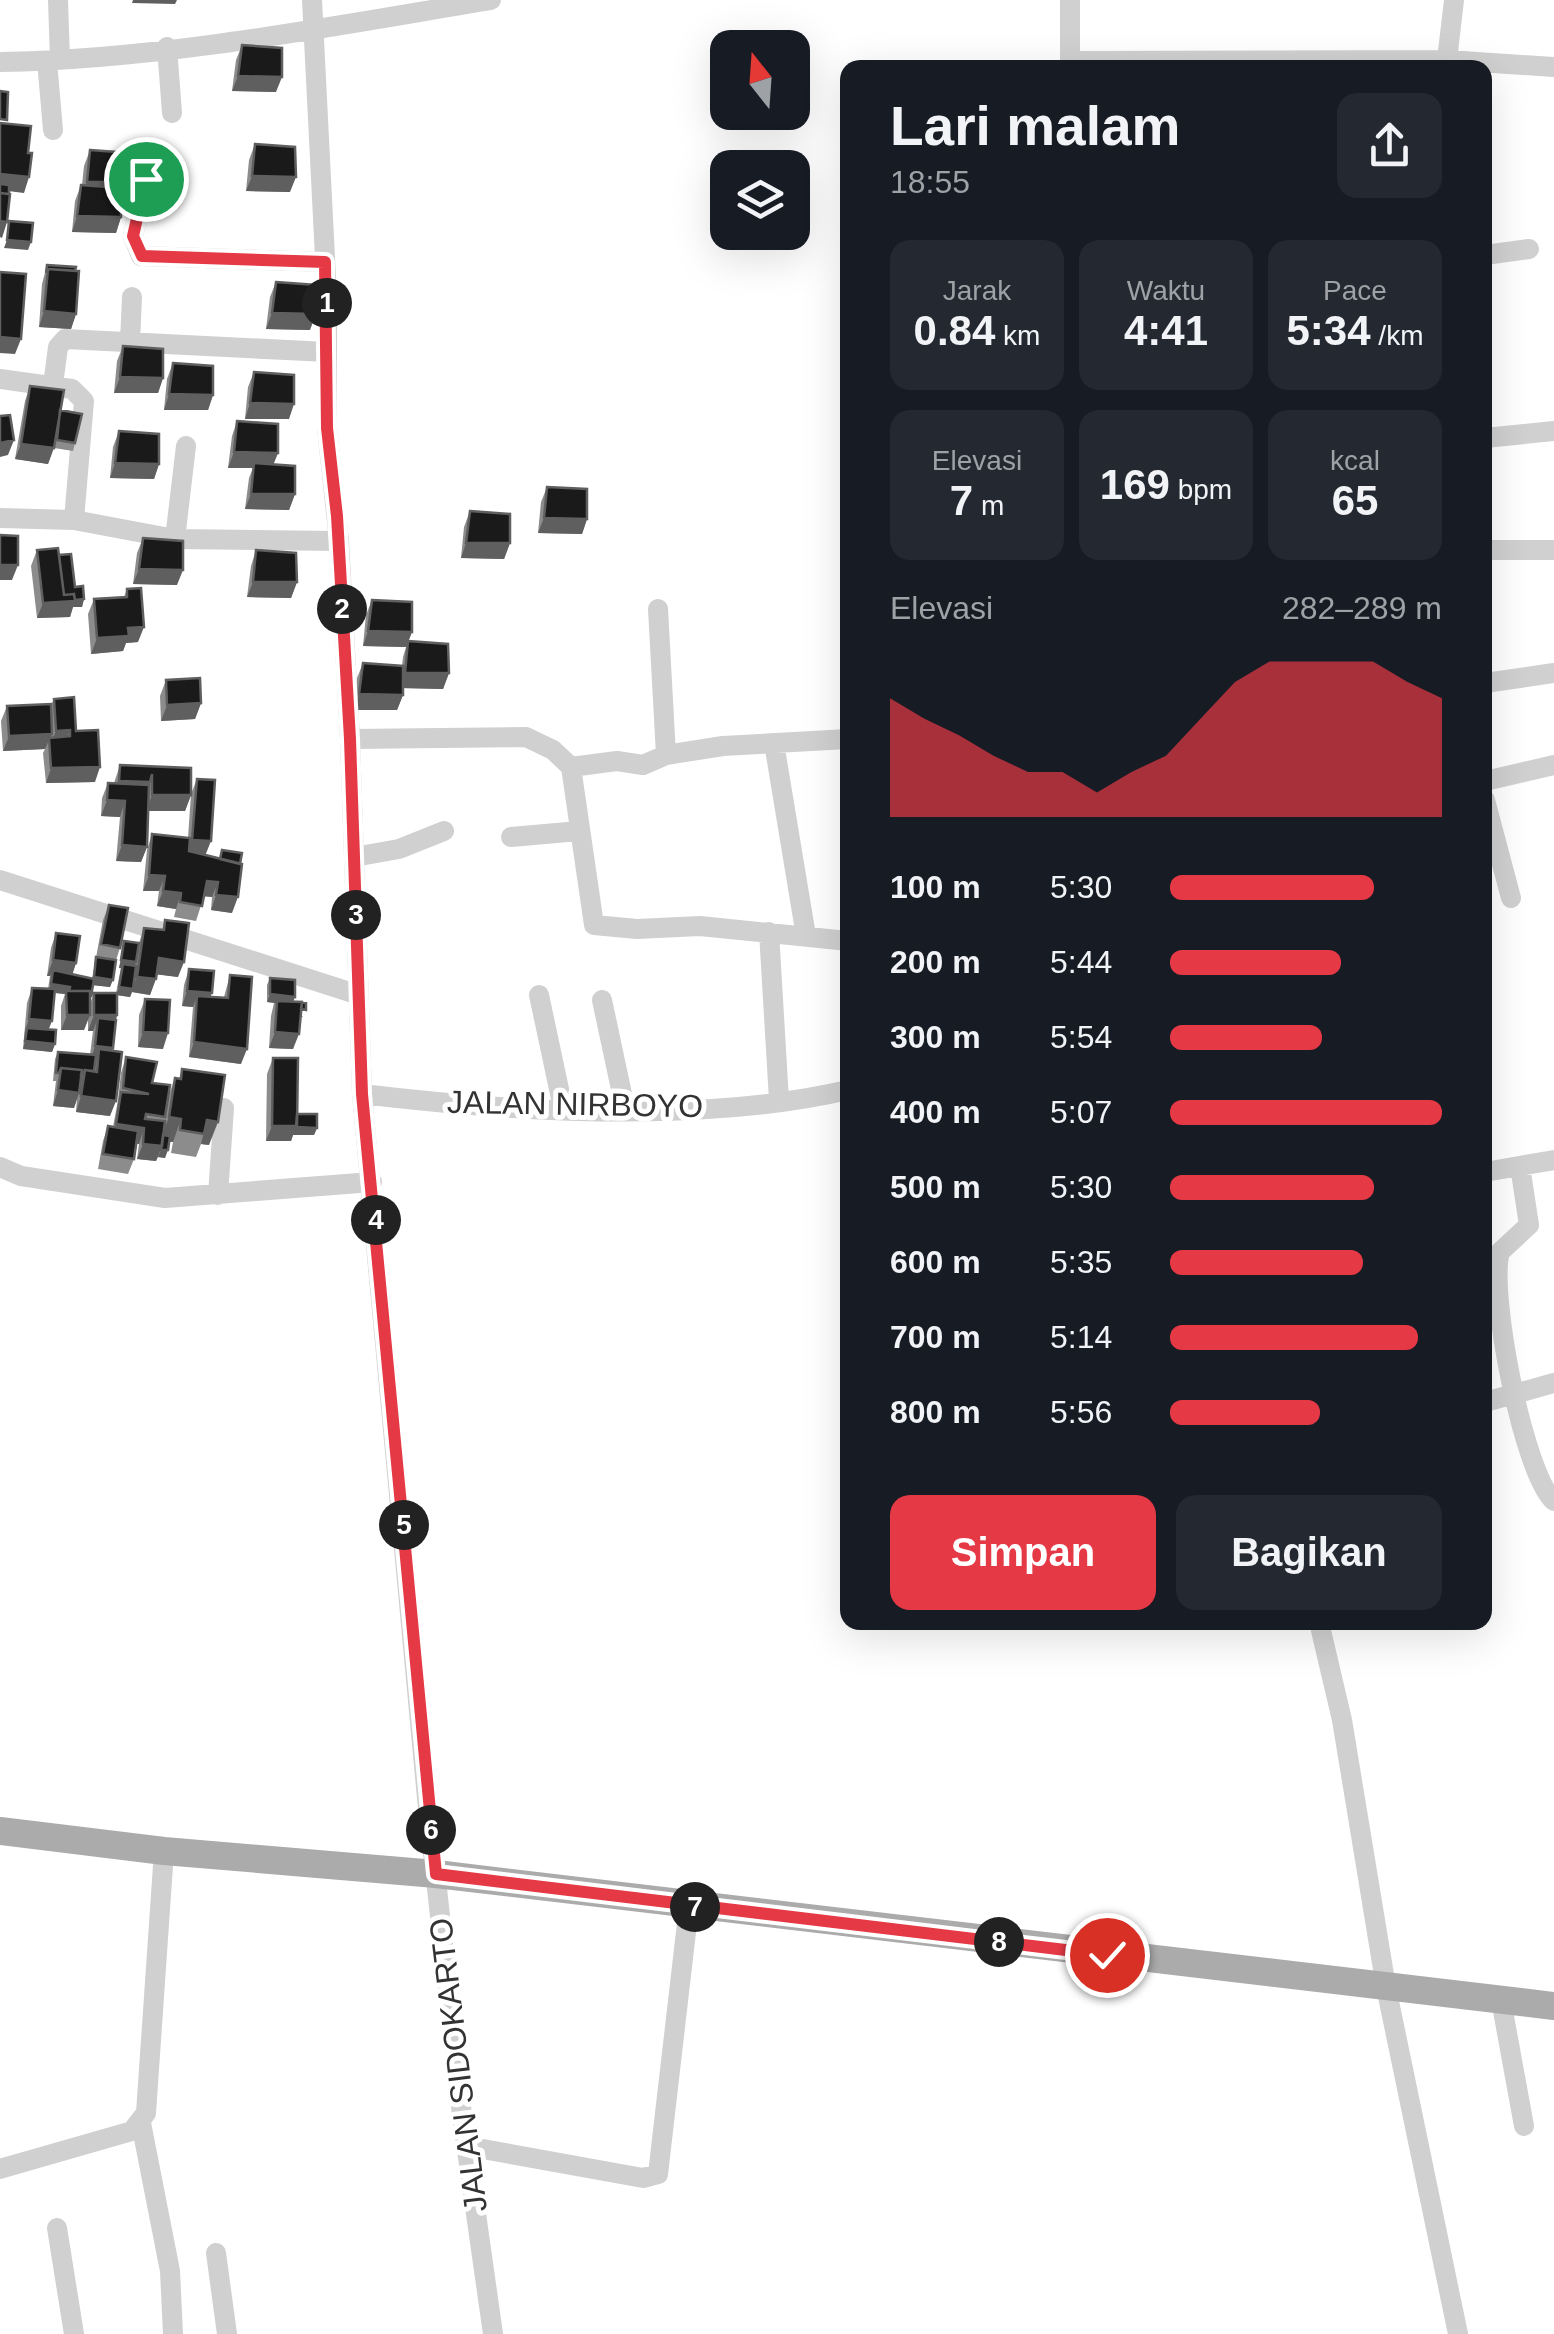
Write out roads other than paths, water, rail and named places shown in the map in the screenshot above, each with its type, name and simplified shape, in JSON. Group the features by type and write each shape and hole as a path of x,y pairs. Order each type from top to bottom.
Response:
{"main road":[{"path":"0,1831 164,1851 436,1874 1554,2006"}],"street":[{"path":"53,130 58,0"},
{"name":"JALAN SIDOKARTO","path":"312,0 325,262 327,428 339,541 350,739 362,1094 436,1874 466,2146 493,2334"},
{"path":"0,62 54,61 313,29 491,0"},
{"path":"1070,0 1070,60"},
{"path":"1445,60 1454,0"},
{"path":"166,47 172,113"},
{"path":"1492,65 1554,67"},
{"path":"150,161 133,236 142,256 325,262"},
{"path":"1492,254 1529,249"},
{"path":"130,342 132,297"},
{"path":"53,385 58,347 65,339 327,352"},
{"path":"0,379 72,389 84,401 74,520"},
{"path":"1492,437 1554,431"},
{"path":"174,539 186,446"},
{"path":"0,518 74,520 174,539 339,541"},
{"path":"1492,550 1554,550"},
{"path":"658,609 666,755"},
{"path":"1492,681 1554,673"},
{"path":"350,739 526,737 553,750 571,766 594,925 637,930 700,926 840,940"},
{"path":"571,766 616,761 643,766 666,755 840,739"},
{"path":"774,743 806,936"},
{"path":"1492,779 1554,766"},
{"path":"1492,827 1510,898"},
{"path":"354,857 399,849 444,831"},
{"path":"510,837 579,831"},
{"path":"0,880 356,994"},
{"path":"769,932 779,1100"},
{"path":"539,995 563,1108"},
{"path":"602,1000 625,1108"},
{"name":"JALAN NIRBOYO","path":"362,1094 509,1110 625,1108 659,1112 840,1091"},
{"path":"218,1195 224,1108"},
{"path":"1492,1171 1554,1160"},
{"path":"1520,1166 1530,1225 1500,1252 1497,1294 1514,1393 1546,1494 1554,1501"},
{"path":"0,1167 8,1173 146,1196 218,1195 372,1182"},
{"path":"1492,1400 1554,1383"},
{"path":"1321,1630 1342,1720 1386,1987 1458,2334"},
{"path":"0,2169 132,2131 146,2113 164,1851"},
{"path":"466,2146 642,2178 658,2174 690,1906"},
{"path":"1501,2000 1524,2126"},
{"path":"140,2123 170,2272 173,2334"},
{"path":"57,2228 74,2334"},
{"path":"216,2253 228,2334"}]}
